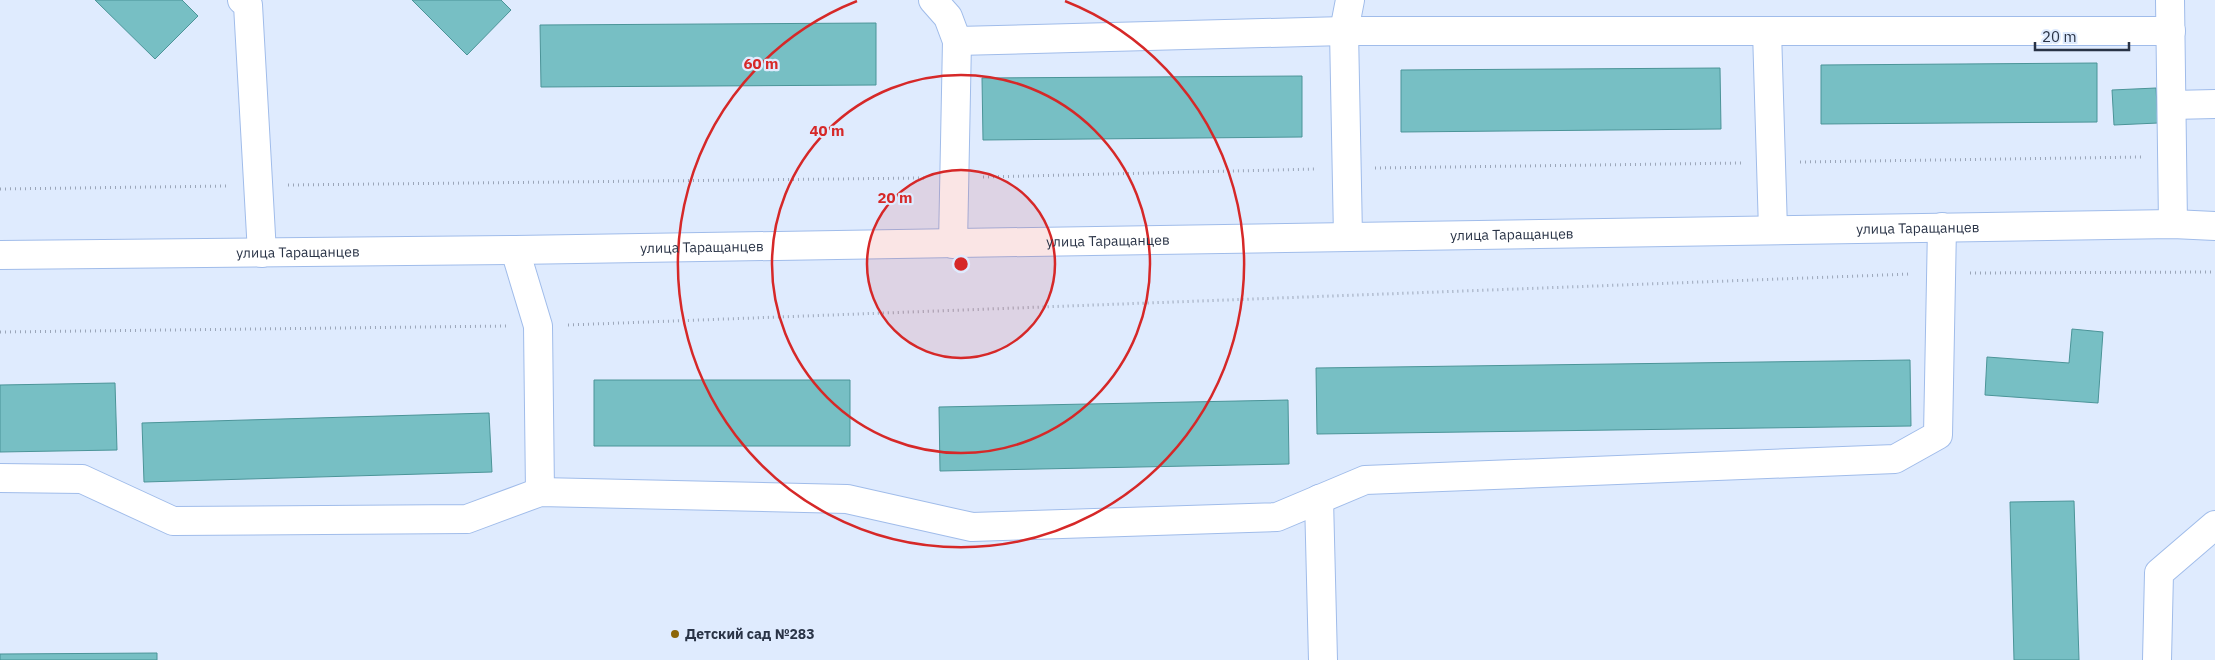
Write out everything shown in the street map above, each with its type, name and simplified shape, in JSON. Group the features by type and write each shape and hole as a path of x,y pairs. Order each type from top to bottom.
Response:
{"street":[{"path":"242,0 248,5 262,253"},
{"path":"933,0 948,17 957,41 953,244"},
{"path":"1348,237 1344,30 1350,0"},
{"path":"2170,0 2173,224"},
{"path":"957,41 1344,30 2171,31"},
{"path":"1766,31 1773,230"},
{"path":"2172,105 2215,104"},
{"name":"улица Таращанцев","path":"0,254 262,253 953,244 2173,224 2215,226"},
{"path":"0,478 82,479 173,520 467,519 540,492 848,500 972,527 1277,517 1365,480 1895,459 1938,435 1942,227"},
{"path":"515,250 538,326 540,492"},
{"path":"1319,499 1323,660"},
{"path":"2157,660 2159,573 2215,525"}],"path":[{"path":"0,189 953,177 2172,156"},
{"path":"0,332 538,326 1941,273 2215,272"}],"building":[{"path":"95,0 182,0 198,16 155,59"},
{"path":"412,0 501,0 511,10 467,55"},
{"path":"876,23 876,85 541,87 540,25"},
{"path":"2097,63 2097,122 1821,124 1821,65"},
{"path":"1720,68 1721,129 1401,132 1401,70"},
{"path":"1302,76 1302,137 983,140 982,78"},
{"path":"2156,88 2158,123 2114,125 2112,90"},
{"path":"2072,329 2103,332 2098,403 1985,395 1987,357 2069,363"},
{"path":"1910,360 1911,426 1317,434 1316,368"},
{"path":"594,380 850,380 850,446 594,446"},
{"path":"115,383 117,450 0,452 0,385"},
{"path":"1288,400 1289,464 940,471 939,407"},
{"path":"489,413 492,472 144,482 142,423"},
{"path":"2074,501 2079,660 2014,660 2010,502"},
{"path":"157,653 157,660 0,660 0,654"}],"place":[{"name":"Детский сад №283","path":"675,634"}]}
